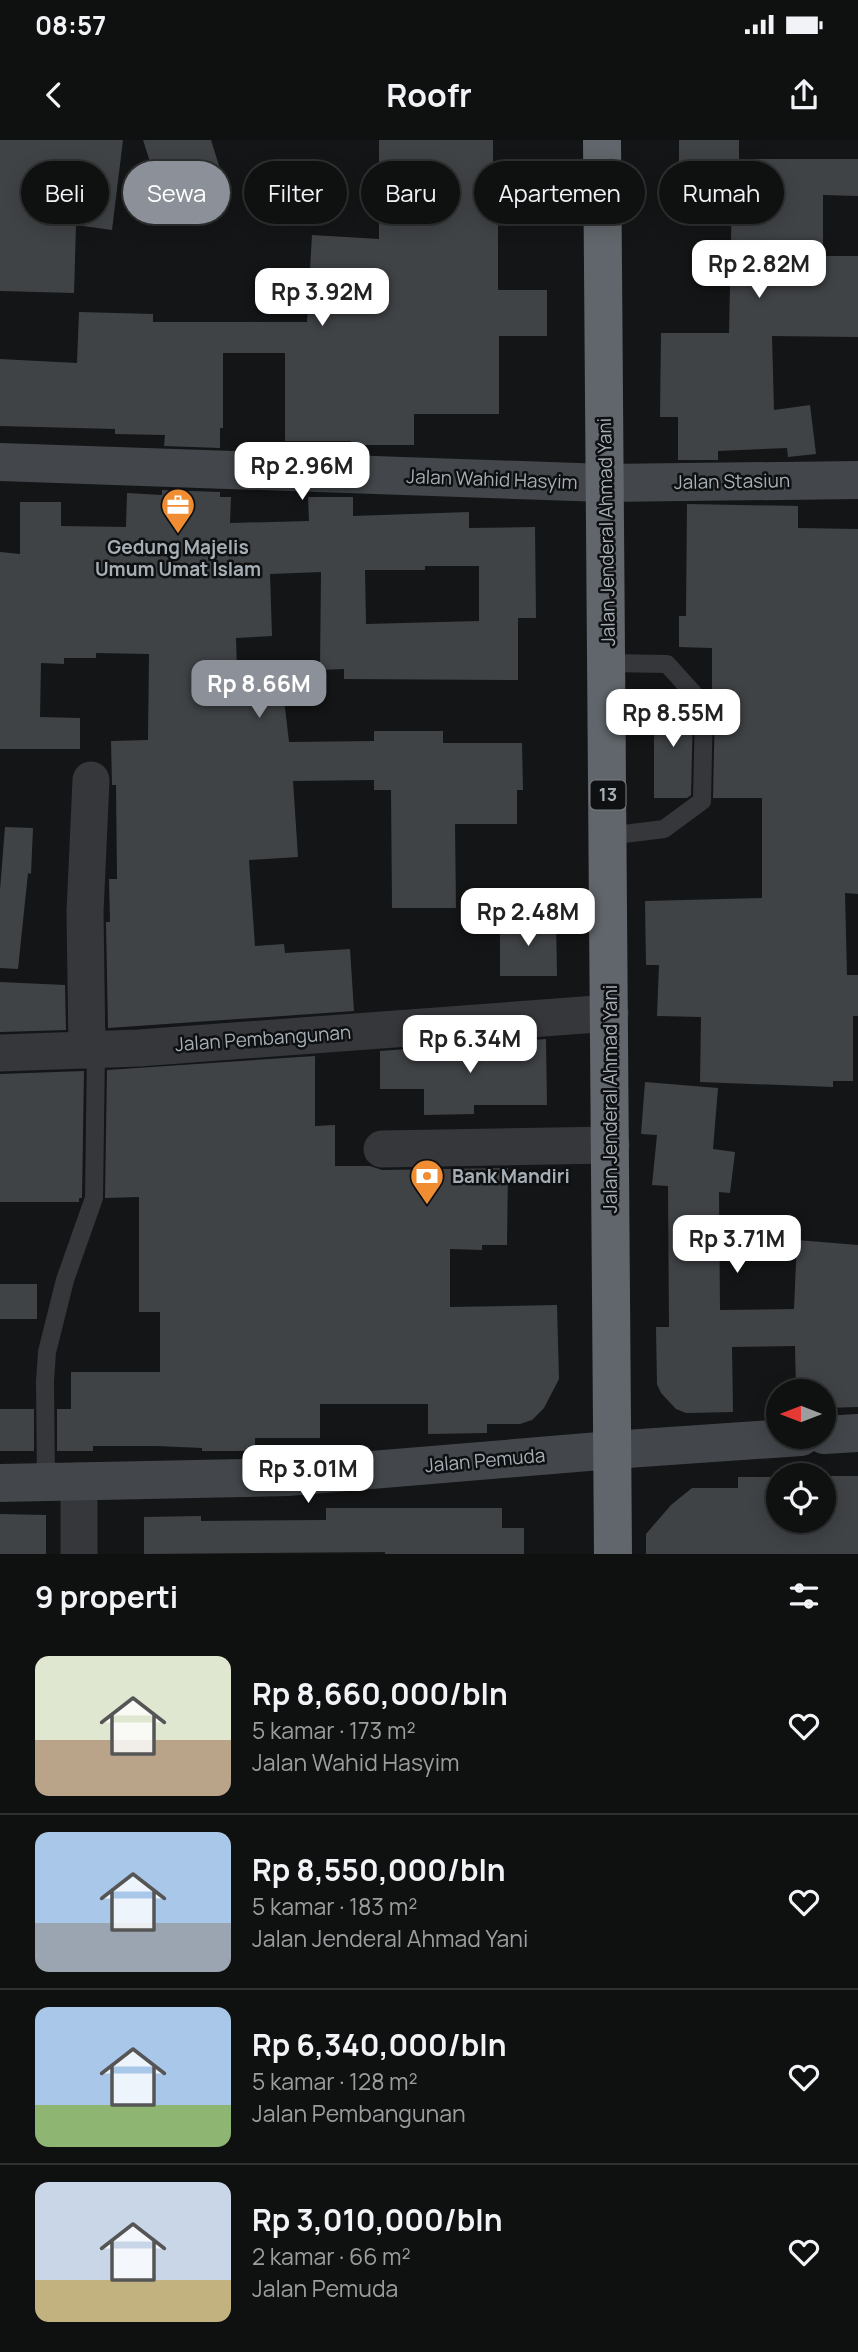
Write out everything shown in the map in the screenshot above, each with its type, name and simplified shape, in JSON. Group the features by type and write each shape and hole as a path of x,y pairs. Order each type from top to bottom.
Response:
{"highway":[{"name":"Jalan Jenderal Ahmad Yani","path":"602,140 613,1554"}],"street":[{"name":"Jalan Wahid Hasyim","path":"0,462 605,482"},
{"name":"Jalan Stasiun","path":"605,482 858,480"},
{"path":"91,1050 85,912 92,780"},
{"name":"Jalan Pembangunan","path":"0,1053 91,1050 610,1013"},
{"path":"382,1149 611,1144"},
{"path":"836,1434 858,1433"},
{"name":"Jalan Pemuda","path":"0,1483 287,1477 766,1439"},
{"path":"62,1482 79,1554"}],"lane":[{"path":"607,663 667,664 704,705 702,801 664,829 608,836"},
{"path":"62,1482 45,1381 47,1352 65,1280 94,1198 91,1050"}],"building":[{"path":"0,140 123,140 112,230 76,225 74,293 0,291"},
{"path":"143,140 211,140 218,161 150,161"},
{"path":"379,140 493,140 493,161 474,161 474,224 498,224 498,290 547,290 547,336 499,336 499,414 414,414 414,445 285,441 285,353 223,353 223,428 220,428 220,448 164,446 165,435 115,434 115,429 0,426 0,359 77,363 79,312 153,314 153,322 307,322 312,235 379,239 379,224 460,224 460,161 379,161"},
{"path":"679,140 739,140 739,159 858,159 858,196 823,195 823,256 858,256 858,337 772,336 774,410 810,405 816,454 788,457 787,448 718,451 718,460 678,460 678,417 660,417 661,333 729,333 731,224 784,224 784,161 679,161"},
{"path":"162,490 220,492 220,497 231,497 230,523 309,521 308,497 353,497 353,516 469,512 469,528 535,527 536,618 518,618 518,680 344,679 344,669 320,670 321,572 270,574 272,636 236,638 238,704 284,699 289,742 374,741 374,731 443,731 443,743 522,743 523,790 517,790 517,824 455,824 456,908 392,908 391,790 374,790 374,780 293,781 298,857 249,860 255,946 284,944 285,953 350,949 354,1011 108,1028 106,922 110,922 109,879 117,879 116,785 112,785 111,741 148,740 149,654 96,653 96,658 64,658 64,664 41,663 40,717 80,718 80,749 0,749 0,552 20,554 20,502 61,502 61,526 126,527 127,493 162,495","holes":["425,566 479,566 479,621 366,624 365,570 425,570"]},
{"path":"687,504 798,506 798,528 858,529 858,894 845,893 847,975 858,975 858,1016 853,1016 853,1081 833,1081 833,1087 700,1082 701,1017 657,1016 659,965 646,965 645,901 762,898 762,798 713,798 715,705 712,697 712,648 679,647 679,616 686,616"},
{"path":"654,701 685,701 693,709 691,795 687,798 654,798"},
{"path":"5,827 33,828 31,874 28,873 18,969 0,968 0,890"},
{"path":"500,920 556,920 557,976 500,976"},
{"path":"0,982 65,985 66,1030 0,1032"},
{"path":"546,1039 547,1105 474,1105 474,1114 424,1115 424,1089 380,1089 380,1051"},
{"path":"315,1056 315,1126 335,1125 335,1166 370,1166 382,1170 508,1168 507,1245 482,1245 482,1250 450,1249 450,1307 557,1305 559,1379 544,1408 532,1420 520,1424 487,1424 487,1433 428,1434 428,1404 320,1404 320,1438 255,1438 255,1451 93,1446 93,1451 57,1451 57,1409 71,1409 71,1372 160,1372 160,1312 139,1312 139,1197 105,1198 107,1070"},
{"path":"84,1071 82,1198 79,1198 79,1202 0,1202 0,1074"},
{"path":"645,1082 718,1088 713,1149 735,1152 730,1193 719,1192 720,1310 794,1309 797,1240 858,1245 858,1407 836,1408 836,1379 796,1379 795,1346 732,1347 733,1412 686,1413 676,1409 661,1393 657,1384 656,1327 669,1327 668,1186 652,1185 657,1135 641,1134"},
{"path":"0,1284 37,1284 37,1319 0,1319"},
{"path":"0,1409 34,1409 34,1451 0,1451"},
{"path":"836,1475 858,1476 858,1554 646,1554 646,1534 671,1505 692,1488 738,1488 738,1477 766,1477 766,1533 836,1533"},
{"path":"326,1508 502,1508 502,1528 524,1528 524,1554 144,1554 144,1517 201,1516 201,1521 326,1520"},
{"path":"0,1514 46,1515 46,1554 0,1554"}],"place":[{"name":"Gedung Majelis Umum Umat Islam","path":"178,535"},
{"name":"Bank Mandiri","path":"427,1206"}]}
